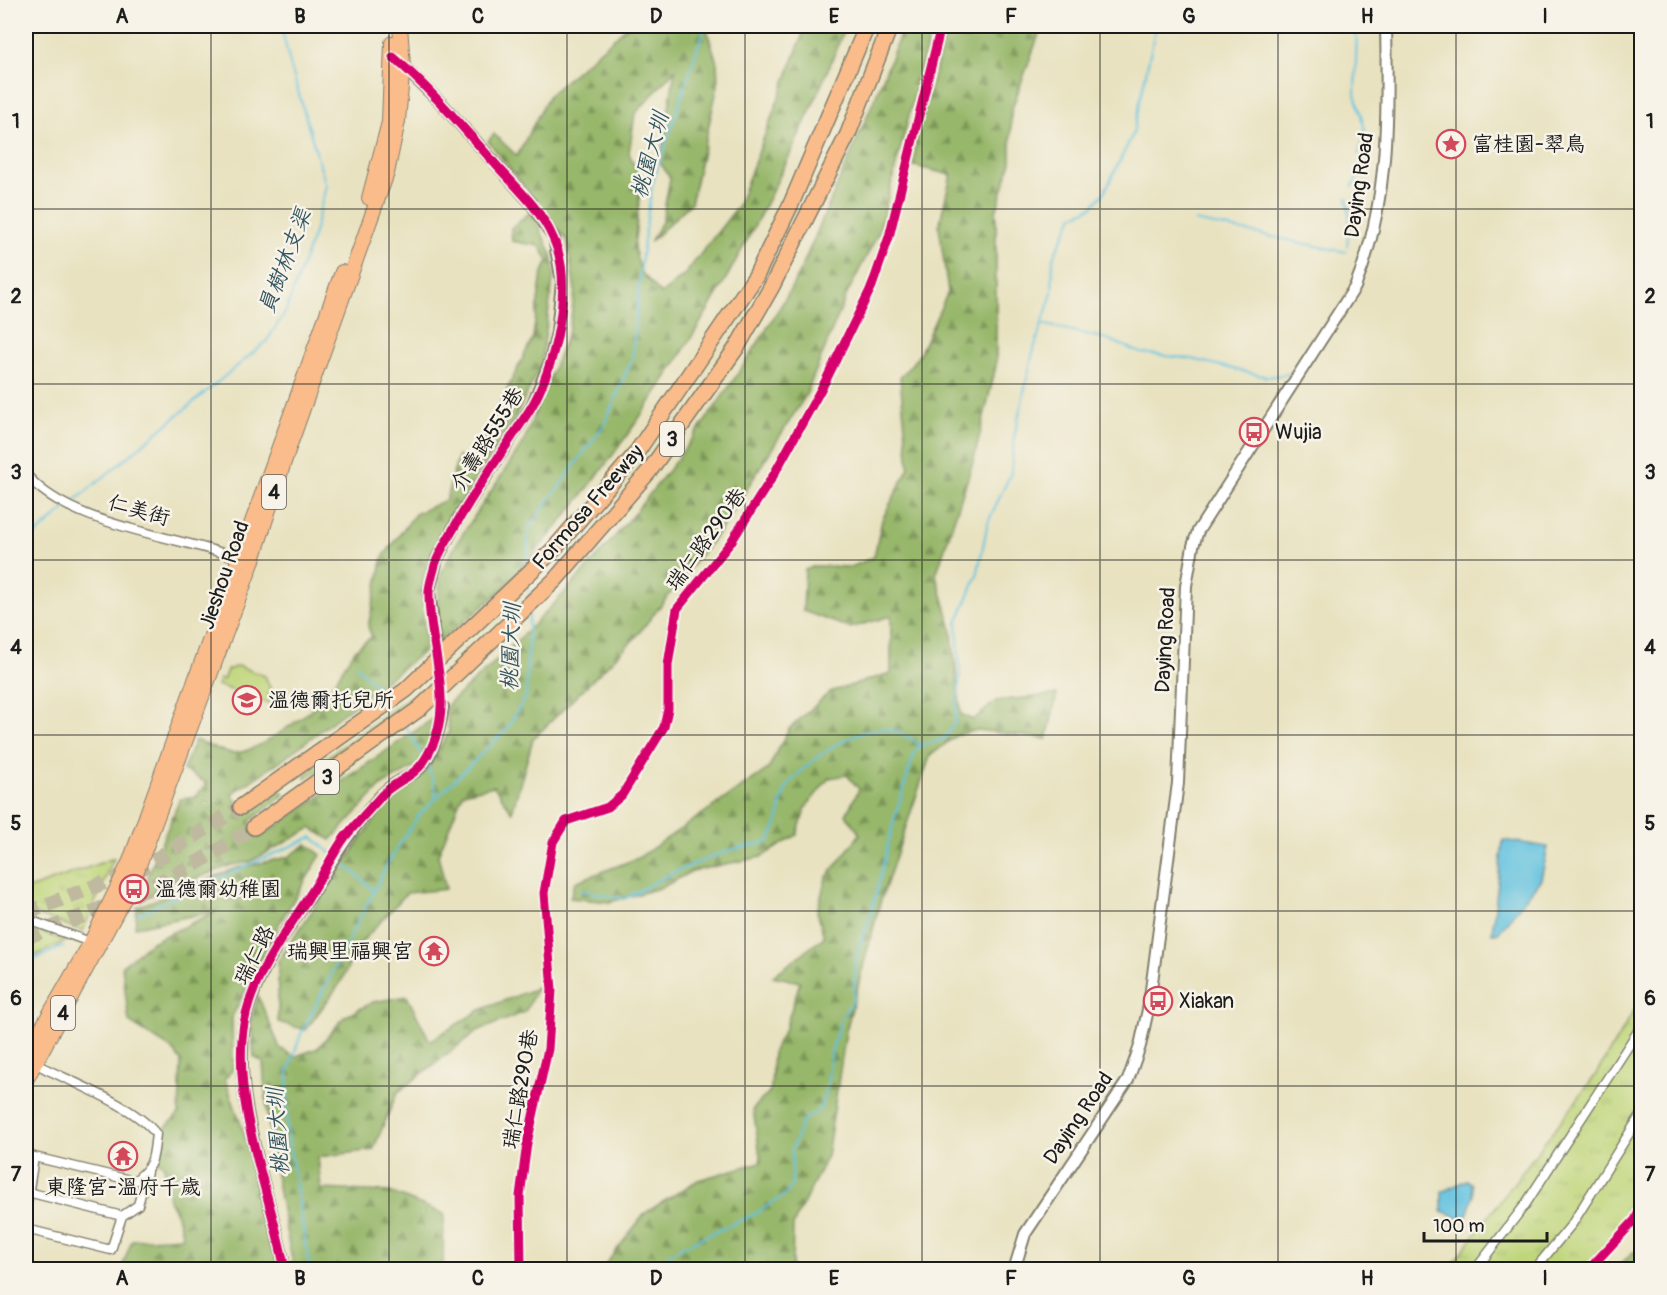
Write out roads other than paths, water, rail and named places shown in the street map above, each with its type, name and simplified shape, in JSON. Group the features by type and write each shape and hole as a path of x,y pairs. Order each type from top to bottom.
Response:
{"highway":[{"name":"Formosa Freeway","path":"241,807 389,702 491,612 553,550 634,456 756,276 796,194 867,26"},
{"name":"Formosa Freeway","path":"254,827 403,721 492,641 555,580 650,470 737,347 772,286 848,134 890,26"},
{"path":"287,776 299,796"}],"main road":[{"name":"Jieshou Road","path":"96,944 130,861 372,189 389,122 398,61 392,26"},
{"name":"Jieshou Road","path":"26,1080 30,1059 132,884 252,563 285,459 387,173 398,122 400,26"}],"street":[{"name":"瑞仁路290巷","path":"521,1269 520,1196 538,1088 548,1048 552,990 544,893 553,842 566,821 608,807 622,795 664,727 668,709 668,665 676,609 731,542 773,476 826,380 872,285 889,237 941,26"},
{"name":"Daying Road","path":"1014,1269 1025,1234 1128,1080 1140,1046 1150,995 1178,783 1186,586 1193,546 1198,531 1355,288 1369,254 1386,146 1386,26"},
{"name":"介壽路555巷","path":"398,61 442,104 531,203 554,238 562,282 557,332 550,362 532,406 460,516 437,559 429,591 436,645"},
{"name":"仁美街","path":"26,474 29,483 68,507 252,563"},
{"name":"瑞仁路","path":"285,1269 278,1232 253,1144 243,1079 242,1038 249,1003 272,951 314,889 344,839 388,789 417,771 427,757 440,728 443,707"},
{"path":"26,919 96,944"},
{"path":"1475,1269 1525,1205 1641,1025"},
{"path":"26,1229 111,1250 122,1216 138,1205 147,1172 152,1164 156,1134 146,1121 126,1109 30,1059"},
{"path":"1534,1269 1572,1224 1641,1113"},
{"path":"26,1209 30,1156 134,1181 147,1172"},
{"path":"28,1192 122,1216"}],"water":[{"path":"1503,840 1548,847 1541,879 1499,932 1492,933"},
{"path":"1467,1180 1472,1184 1473,1196 1467,1216 1456,1217 1442,1211 1442,1192"}],"waterway":[{"name":"員樹林支渠","path":"71,504 266,342 285,313 314,233 326,186 281,26"},
{"name":"桃園大圳","path":"528,563 528,529 604,425 632,359 642,255 652,185 705,26"},
{"path":"661,1270 670,1254 679,1248 755,1214 786,1194 792,1185 792,1149 803,1120 819,1110 826,1093 832,1049 841,1019 854,999 855,966 859,945 870,918 894,820 915,751 921,745 944,739 955,723 960,675 957,623 977,576 988,522 1011,473 1014,437 1033,352 1052,293 1053,258 1073,216 1092,207 1104,193 1133,134 1156,26"},
{"path":"1357,26 1355,94 1365,130 1359,154"},
{"path":"1352,187 1357,178"},
{"path":"1347,198 1350,219 1347,246"},
{"path":"1195,221 1346,252"},
{"path":"1042,324 1107,339 1141,353 1192,359 1267,377 1289,374"},
{"name":"員樹林支渠","path":"26,543 66,508"},
{"name":"桃園大圳","path":"529,581 529,596"},
{"name":"桃園大圳","path":"310,1270 287,1132 288,1072 301,1034 389,861 419,815 507,729 526,696 529,614"},
{"path":"356,665 387,698"},
{"path":"405,725 423,757"},
{"path":"580,890 624,899 672,873 730,850 768,842 777,824 786,789 818,757 849,738 879,729 892,730 921,745"},
{"path":"427,765 435,785 436,799"},
{"path":"138,914 312,837 331,853"},
{"path":"338,859 374,890"},
{"path":"26,963 64,946"},
{"path":"1622,1228 1632,1218 1642,1199"},
{"path":"1584,1270 1619,1232"}],"tunnel":[{"path":"436,645 443,707"},
{"path":"26,913 142,868 241,807"},
{"path":"26,937 144,890 200,861 254,827"}],"place":[{"name":"富桂園-翠鳥","path":"1451,144"},
{"name":"Wujia","path":"1254,432"},
{"name":"溫德爾托兒所","path":"247,700"},
{"name":"溫德爾幼稚園","path":"134,889"},
{"name":"瑞興里福興宮","path":"434,951"},
{"name":"Xiakan","path":"1158,1001"},
{"name":"東隆宮-溫府千歲","path":"123,1156"}]}
